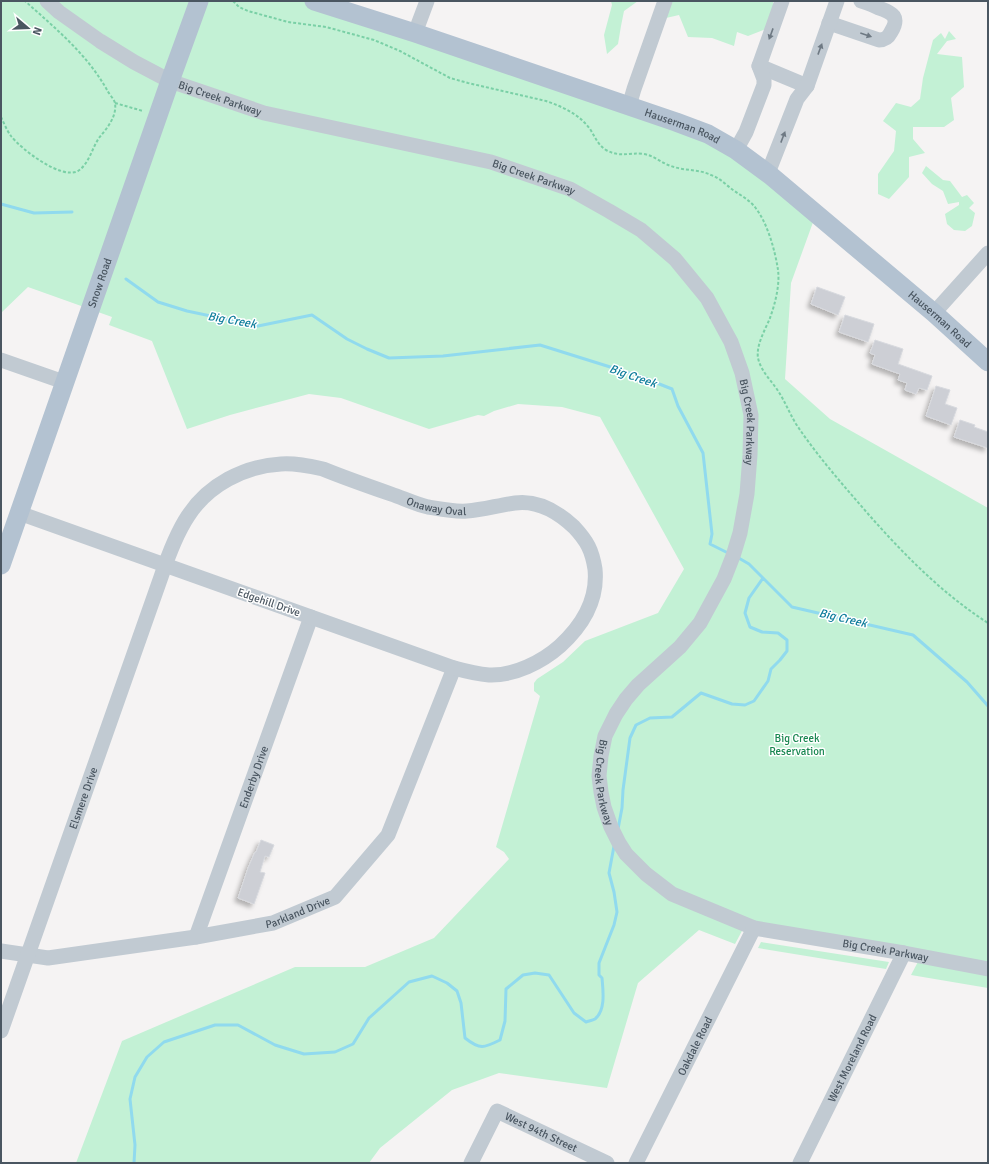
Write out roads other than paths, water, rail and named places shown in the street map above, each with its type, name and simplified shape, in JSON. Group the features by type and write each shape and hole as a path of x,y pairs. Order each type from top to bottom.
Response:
{"main road":[{"name":"Snow Road","path":"1,565 5,540 19,513 199,1"},
{"name":"Hauserman Road","path":"314,1 415,33 708,134 736,150 768,173 934,313 988,362"}],"street":[{"name":"Big Creek Parkway","path":"46,1 100,41 134,62 170,81 264,114 491,162 570,189 641,230 675,259 706,298 732,342 742,374 751,415 747,494 740,533 733,556 724,579 700,624 680,647 638,685 626,698 605,736 599,776 604,806 611,827 626,854 646,874 672,894 754,928 904,953 988,969"},
{"path":"415,33 427,1"},
{"path":"629,106 665,1"},
{"path":"736,150 746,132 764,85 764,79 759,66 782,1"},
{"path":"768,173 797,99 807,86 838,1"},
{"path":"830,23 879,40 885,40 889,37 893,30 896,19 894,15 861,1"},
{"path":"759,66 807,86"},
{"path":"934,313 988,253"},
{"path":"1,360 64,382"},
{"name":"Onaway Oval","path":"165,565 188,515 211,490 241,473 268,465 282,463 311,466 418,504 444,510 466,511 516,503 538,505 558,514 568,521 579,532 589,546 593,560 595,585 593,598 587,612 576,630 555,650 522,669"},
{"name":"Edgehill Drive","path":"19,513 454,668 473,673 490,675 522,669"},
{"name":"Elsmere Drive","path":"1,1031 165,565"},
{"name":"Enderby Drive","path":"196,937 311,617"},
{"name":"Parkland Drive","path":"1,951 48,958 196,937 273,924 335,897 388,835 454,668"},
{"name":"Oakdale Road","path":"636,1163 754,928"},
{"name":"West Moreland Road","path":"800,1163 904,953"},
{"name":"West 94th Street","path":"471,1163 497,1112 607,1163"}],"waterway":[{"name":"Big Creek","path":"1,204 34,213 72,212"},
{"name":"Big Creek","path":"126,279 158,302 187,311 258,326 312,315 347,339 389,358 443,356 540,345 639,376 672,389 678,406 703,453 712,534 710,544 730,554"},
{"name":"Big Creek","path":"737,557 749,564 792,607 913,635 967,682 988,706"},
{"path":"618,829 622,808 630,738 636,725 650,718 672,717 701,693 732,704 745,705 754,701 768,681 771,669 787,651 787,640 778,633 762,632 750,627 745,613 749,598 763,578"},
{"path":"134,1163 135,1145 130,1099 135,1077 147,1057 164,1042 215,1025 238,1025 275,1045 304,1054 335,1052 353,1044 369,1018 409,982 432,976 447,983 457,991 461,1003 465,1038 478,1046 486,1046 500,1040 505,1021 506,989 523,975 535,973 549,975 574,1013 586,1022 595,1019 601,1010 603,1000 602,978 599,975 599,963 614,925 617,912 609,873 614,846"}],"park label":[{"name":"Big Creek Reservation","path":"797,744"}]}
